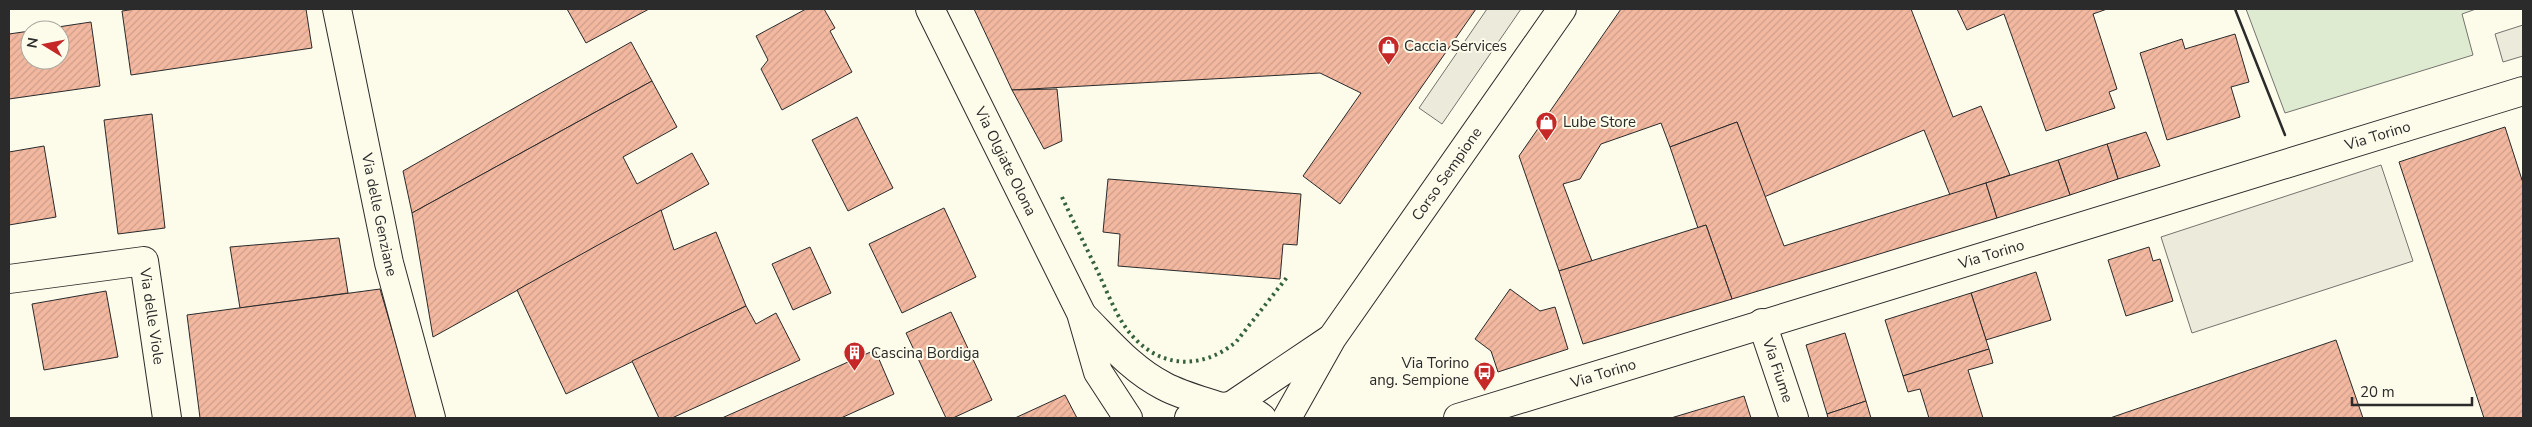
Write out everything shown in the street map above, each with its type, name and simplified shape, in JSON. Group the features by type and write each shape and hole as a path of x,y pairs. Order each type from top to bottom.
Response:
{"street":[{"name":"Via delle Genziane","path":"337,9 389,263 431,418"},
{"name":"Via Olgiate Olona","path":"930,9 1081,313 1098,372 1128,418"},
{"name":"Corso Sempione","path":"1287,418 1332,338 1562,9"},
{"name":"Via Torino","path":"1458,418 1762,323 2523,91"},
{"name":"Via delle Viole","path":"9,279 144,261 167,418"},
{"name":"Via Olgiate Olona","path":"1081,313 1120,354 1152,380 1183,394 1225,406"},
{"name":"Via Fiume","path":"1762,323 1794,418"},
{"name":"Corso Sempione","path":"1189,418 1202,411 1225,406 1332,338"},
{"path":"1225,406 1245,409 1262,418"}],"green space":[{"path":"2246,9 2476,9 2462,14 2473,55 2285,113"}],"shaded area":[{"path":"1487,9 1521,9 1442,124 1419,108"},
{"path":"2523,25 2523,56 2503,62 2495,34"},
{"path":"2381,165 2413,261 2192,333 2161,237"}],"building":[{"path":"136,9 306,9 312,48 131,75 122,11"},
{"path":"567,9 649,9 586,43"},
{"path":"806,9 824,9 835,28 830,31 852,72 782,110 761,69 768,60 756,36"},
{"path":"974,9 1476,9 1340,204 1303,176 1361,93 1320,73 1012,90"},
{"path":"1621,9 1911,9 1953,117 1981,106 2010,175 1950,195 1924,130 1764,197 1737,122 1670,147 1661,123 1601,144 1580,179 1563,184 1592,261 1559,271 1519,156"},
{"path":"1957,9 2107,9 2093,14 2117,89 2109,92 2115,108 2046,131 2004,14 1967,30"},
{"path":"91,22 100,86 9,99 9,34 20,32 20,70 70,70 70,25"},
{"path":"2235,34 2249,82 2231,87 2240,117 2167,140 2140,53 2182,39 2185,49"},
{"path":"631,42 652,81 412,213 403,171"},
{"path":"652,81 677,127 623,157 637,184 692,153 709,184 433,337 412,213"},
{"path":"1057,89 1062,141 1044,149 1012,90"},
{"path":"152,114 165,228 118,234 104,120"},
{"path":"857,117 893,188 848,211 812,140"},
{"path":"1737,122 1784,246 1986,183 1997,218 1732,299 1706,225 1698,228 1670,147"},
{"path":"2505,127 2523,183 2523,418 2484,418 2399,162"},
{"path":"2146,132 2160,166 2118,179 2107,144"},
{"path":"2107,144 2118,179 2070,195 2058,160"},
{"path":"44,146 56,217 9,225 9,152"},
{"path":"2058,160 2070,195 1997,218 1986,183"},
{"path":"1108,179 1301,194 1297,245 1283,244 1280,279 1118,266 1120,234 1103,232"},
{"path":"944,208 976,277 902,313 869,244"},
{"path":"661,210 674,250 716,232 746,306 566,394 517,290"},
{"path":"1706,225 1732,299 1583,344 1559,271"},
{"path":"339,238 348,293 240,308 230,247"},
{"path":"810,247 831,293 793,310 772,264"},
{"path":"2149,247 2153,261 2160,259 2173,301 2126,316 2108,260"},
{"path":"2036,272 2051,320 1986,340 1971,293"},
{"path":"380,289 418,418 200,418 187,315"},
{"path":"1510,289 1540,311 1555,307 1568,349 1498,372 1491,351 1475,339"},
{"path":"106,291 118,357 44,370 32,304"},
{"path":"1971,293 1989,349 1903,376 1885,320"},
{"path":"746,306 756,324 776,313 800,360 672,418 659,418 632,361"},
{"path":"951,312 992,400 953,418 946,418 906,333"},
{"path":"1845,333 1866,401 1827,414 1806,345"},
{"path":"2336,340 2363,418 2110,418"},
{"path":"1989,349 1993,363 1968,370 1983,418 1929,418 1920,389 1908,392 1903,376"},
{"name":"Cascina Bordiga","path":"875,350 894,394 841,418 722,418"},
{"path":"1065,395 1077,418 1015,418"},
{"path":"1744,396 1751,418 1671,418"},
{"path":"1866,401 1871,418 1828,418 1827,414"}],"hedge":[{"path":"1062,197 1114,307 1126,328 1150,351 1164,358 1178,361 1193,361 1222,352 1236,342 1288,276"}],"wall":[{"path":"2235,9 2285,135"}],"place":[{"name":"Caccia Services","path":"1388,65"},
{"name":"Lube Store","path":"1547,141"},
{"name":"Cascina Bordiga","path":"855,372"},
{"name":"Via Torino ang. Sempione","path":"1485,391"}]}
